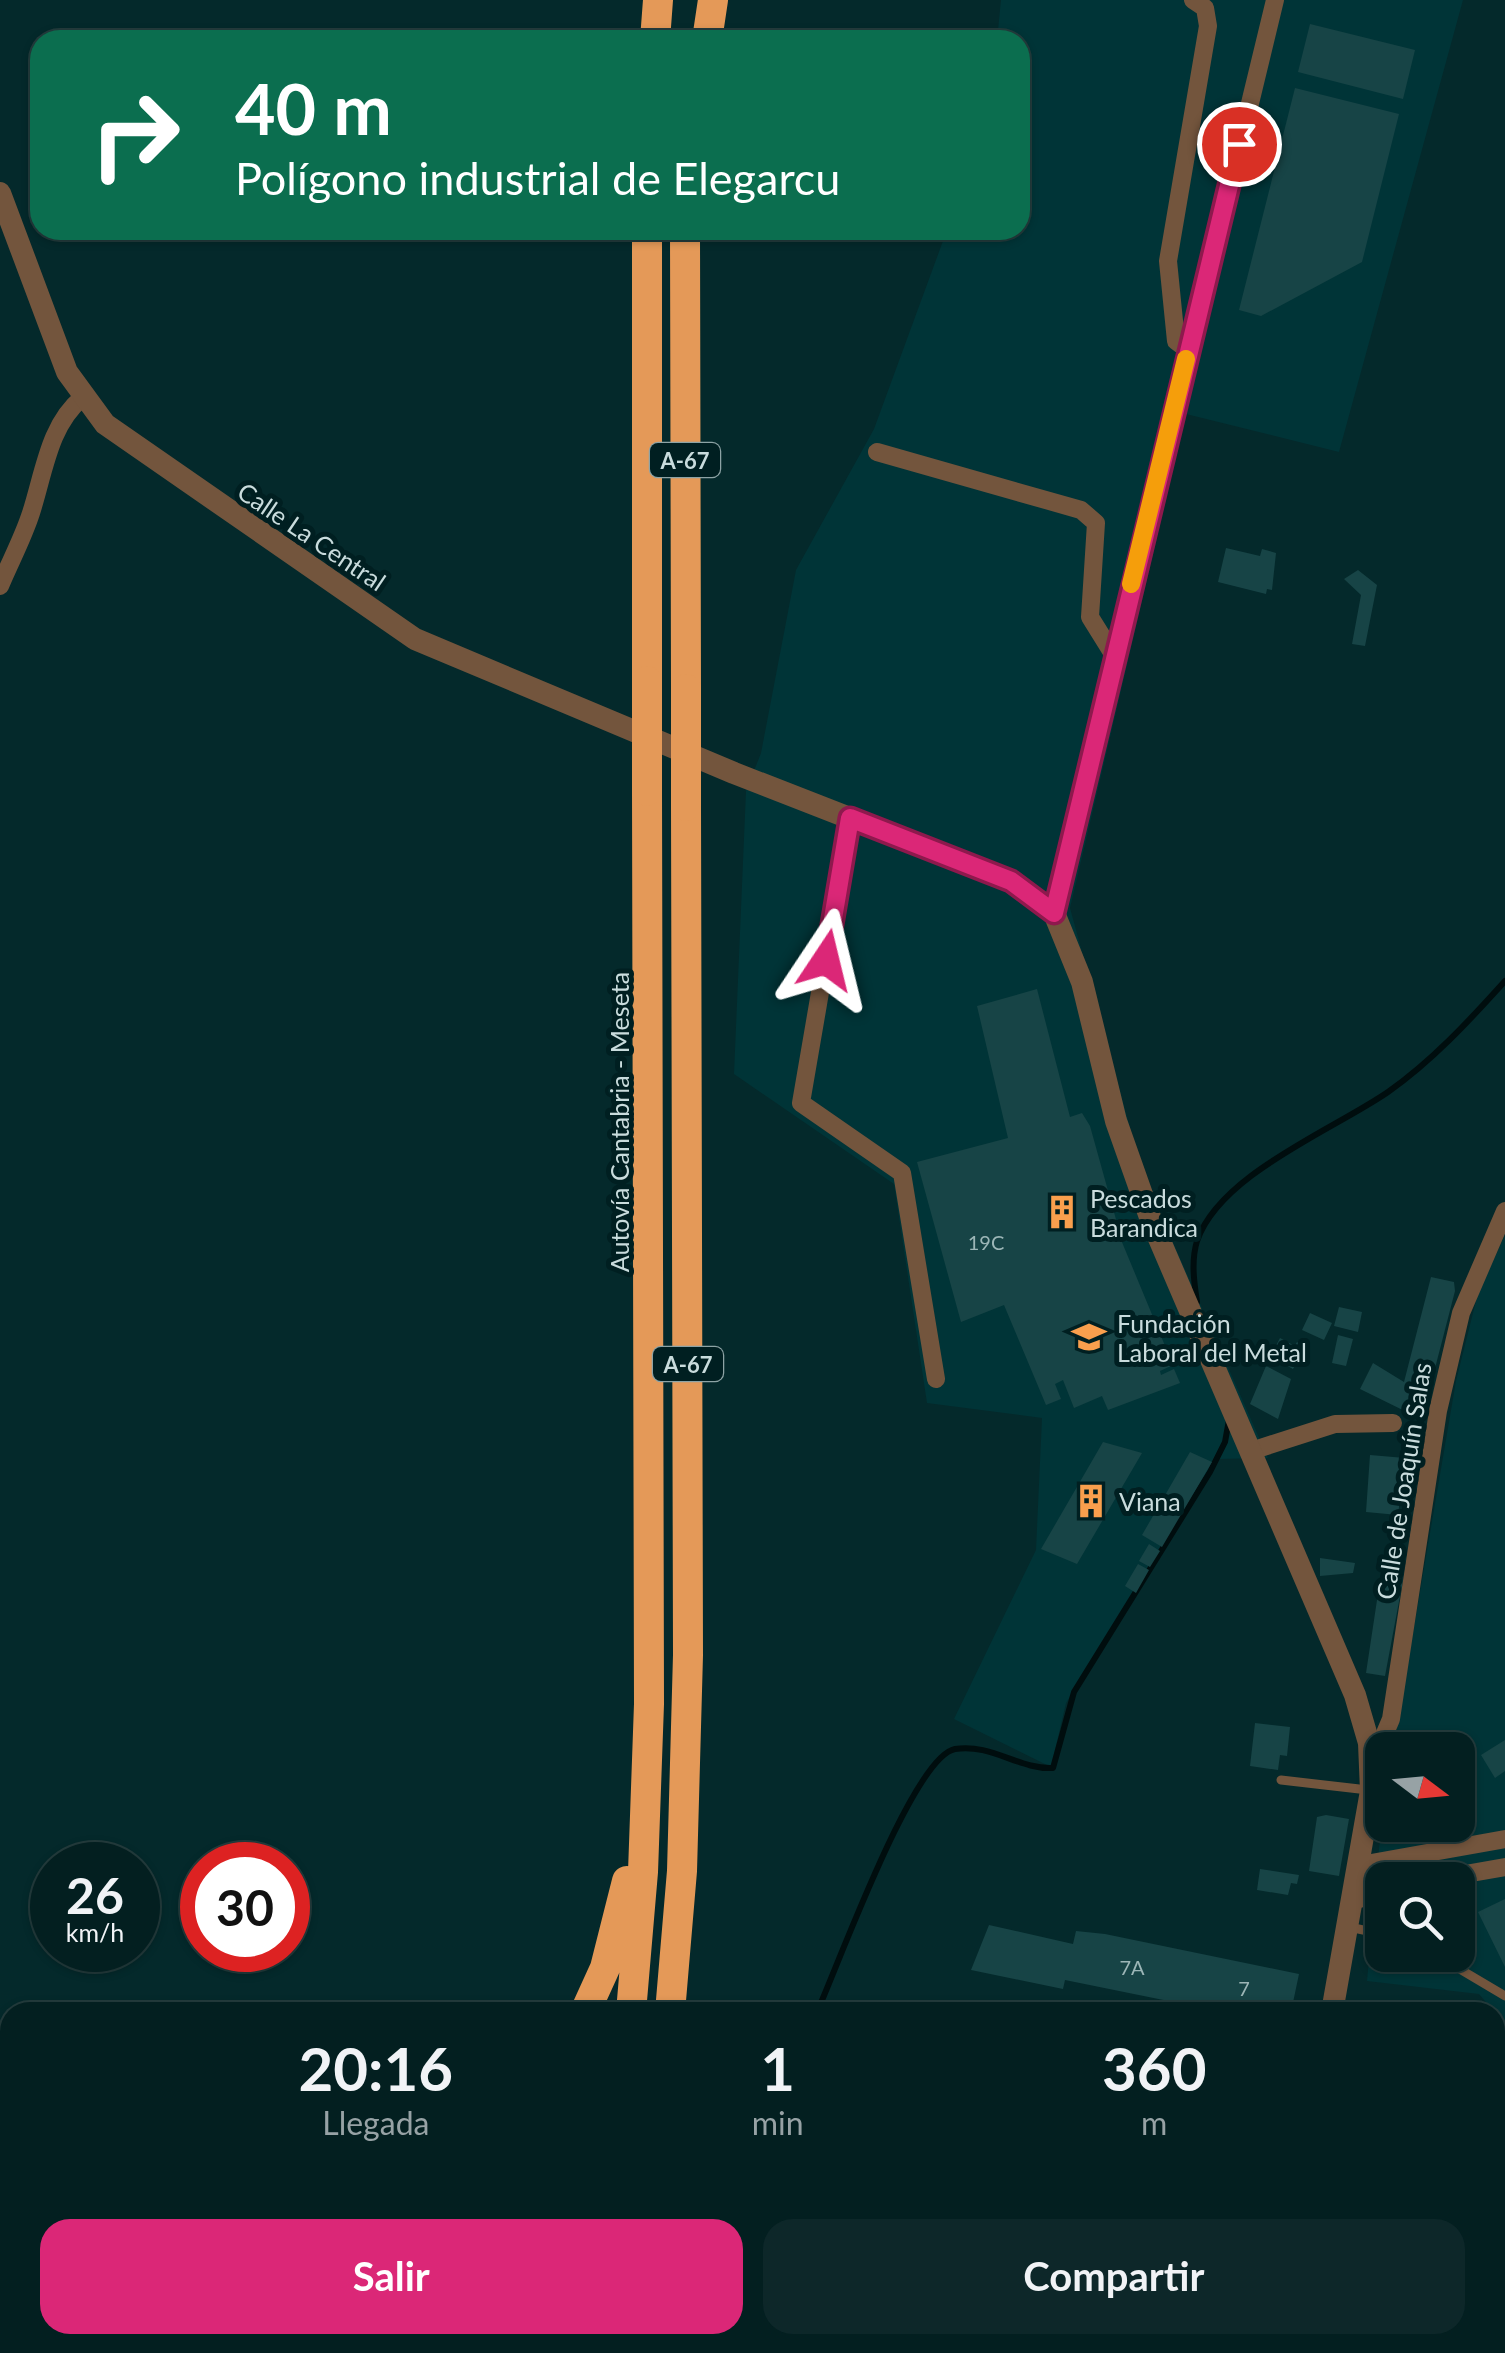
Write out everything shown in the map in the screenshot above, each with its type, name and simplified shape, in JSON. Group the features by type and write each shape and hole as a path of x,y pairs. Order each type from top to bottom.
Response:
{"highway":[{"path":"695,30 698,0"},
{"path":"708,30 712,0"},
{"name":"Autovía Cantabria - Meseta","path":"632,2002 648,1760 647,240"},
{"name":"A-67","path":"674,2002 689,1602 686,240"},
{"path":"590,2002 622,1906 648,1760"}],"street":[{"path":"1188,350 1176,341 1168,261 1208,26 1205,8 1193,0"},
{"path":"1251,1451 1151,1220 1116,1122 1082,982 1054,913 1113,654 1275,0"},
{"name":"Calle La Central","path":"0,194 44,315 82,398 136,448 416,640 734,773 1011,881 1054,913"},
{"path":"0,586 30,518 55,433 67,410 82,398"},
{"path":"877,452 1081,510 1096,523 1090,617 1113,654"},
{"path":"850,818 801,1103 902,1173 936,1379"},
{"name":"Calle de Joaquín Salas","path":"1383,1732 1394,1702 1438,1411 1461,1313 1505,1211"},
{"name":"Calle de Joaquín Salas","path":"1365,1735 1355,1694 1251,1451 1335,1424 1393,1423"},
{"name":"Calle de Joaquín Salas","path":"1334,2002 1365,1832"},
{"path":"1360,1866 1505,1839"},
{"path":"1475,1872 1505,1866"},
{"path":"1354,1900 1365,1897"}],"lane":[{"path":"1281,1780 1365,1790"},
{"path":"1349,1927 1365,1930"},
{"path":"1465,1972 1505,1996"}],"shaded area":[{"path":"1001,0 1463,0 1339,452 1186,414 1070,908 1142,1172 1268,1458 1216,1459 1066,1703 1051,1767 954,1719 1036,1550 1042,1418 927,1403 894,1184 734,1074 746,791 761,753 796,570 874,429 943,240 1030,240 1030,30 998,30"},
{"path":"1505,1235 1505,2002 1486,2002 1479,1994 1367,1981 1368,1972 1475,1972 1475,1862 1378,1862 1380,1842 1475,1842 1475,1732 1396,1732 1456,1381 1478,1293"}],"building":[{"path":"1310,24 1415,50 1403,99 1298,72"},
{"path":"1295,88 1399,114 1362,262 1261,316 1239,310"},
{"path":"1226,548 1260,556 1262,549 1276,553 1272,590 1267,589 1266,594 1218,582"},
{"path":"1358,570 1377,585 1365,646 1352,644 1361,595 1344,579"},
{"path":"1037,989 1070,1117 1082,1113 1090,1126 1117,1223 1100,1230 1103,1241 1119,1235 1173,1365 1160,1371 1161,1375 1174,1369 1180,1383 1108,1410 1102,1396 1074,1408 1063,1380 1055,1384 1061,1399 1046,1405 1004,1305 961,1322 917,1162 1008,1138 977,1006"},
{"path":"1431,1277 1454,1282 1455,1291 1428,1388 1415,1385 1429,1393 1423,1420 1360,1389 1373,1363 1404,1382"},
{"path":"1339,1307 1362,1312 1358,1332 1334,1326"},
{"path":"1310,1313 1332,1323 1324,1340 1302,1330"},
{"path":"1338,1335 1353,1339 1346,1366 1332,1363"},
{"path":"1280,1338 1293,1345 1283,1364 1270,1357"},
{"path":"1297,1342 1305,1347 1293,1369 1284,1364"},
{"path":"1266,1366 1291,1379 1278,1419 1250,1404"},
{"name":"Viana","path":"1103,1442 1142,1453 1077,1564 1041,1549"},
{"path":"1190,1452 1212,1462 1162,1547 1142,1535"},
{"path":"1370,1455 1405,1458 1398,1515 1366,1512"},
{"path":"1149,1544 1160,1551 1150,1567 1139,1561"},
{"path":"1320,1558 1355,1563 1353,1573 1320,1576"},
{"path":"1138,1564 1149,1570 1136,1593 1125,1586"},
{"path":"1382,1567 1401,1570 1403,1580 1385,1676 1366,1673"},
{"path":"1255,1723 1290,1727 1287,1756 1280,1755 1278,1770 1250,1766"},
{"path":"1505,1740 1505,1771 1495,1778 1481,1755"},
{"path":"1317,1817 1349,1819 1339,1876 1309,1871"},
{"path":"1260,1869 1299,1875 1297,1884 1291,1883 1288,1895 1257,1890"},
{"path":"1505,1899 1505,1967 1478,1912"},
{"path":"989,1925 1073,1944 1076,1931 1105,1934 1299,1974 1293,2002 1173,2002 1065,1980 1063,1989 971,1970"}],"waterway":[{"path":"1197,1302 1197,1241 1210,1217 1229,1195 1280,1156 1404,1080 1450,1040 1505,981"},
{"path":"821,2002 898,1824 938,1761 955,1749 968,1748 1053,1768 1074,1692 1210,1472 1225,1442 1229,1420"}],"slow traffic":[{"path":"1131,584 1186,359"}],"place":[{"name":"Pescados Barandica","path":"1062,1212"},
{"name":"Fundación Laboral del Metal","path":"1089,1337"},
{"name":"Viana","path":"1091,1501"}],"route":[{"path":"826,960 850,818 1011,881 1054,913 1113,654 1239,144"}]}
